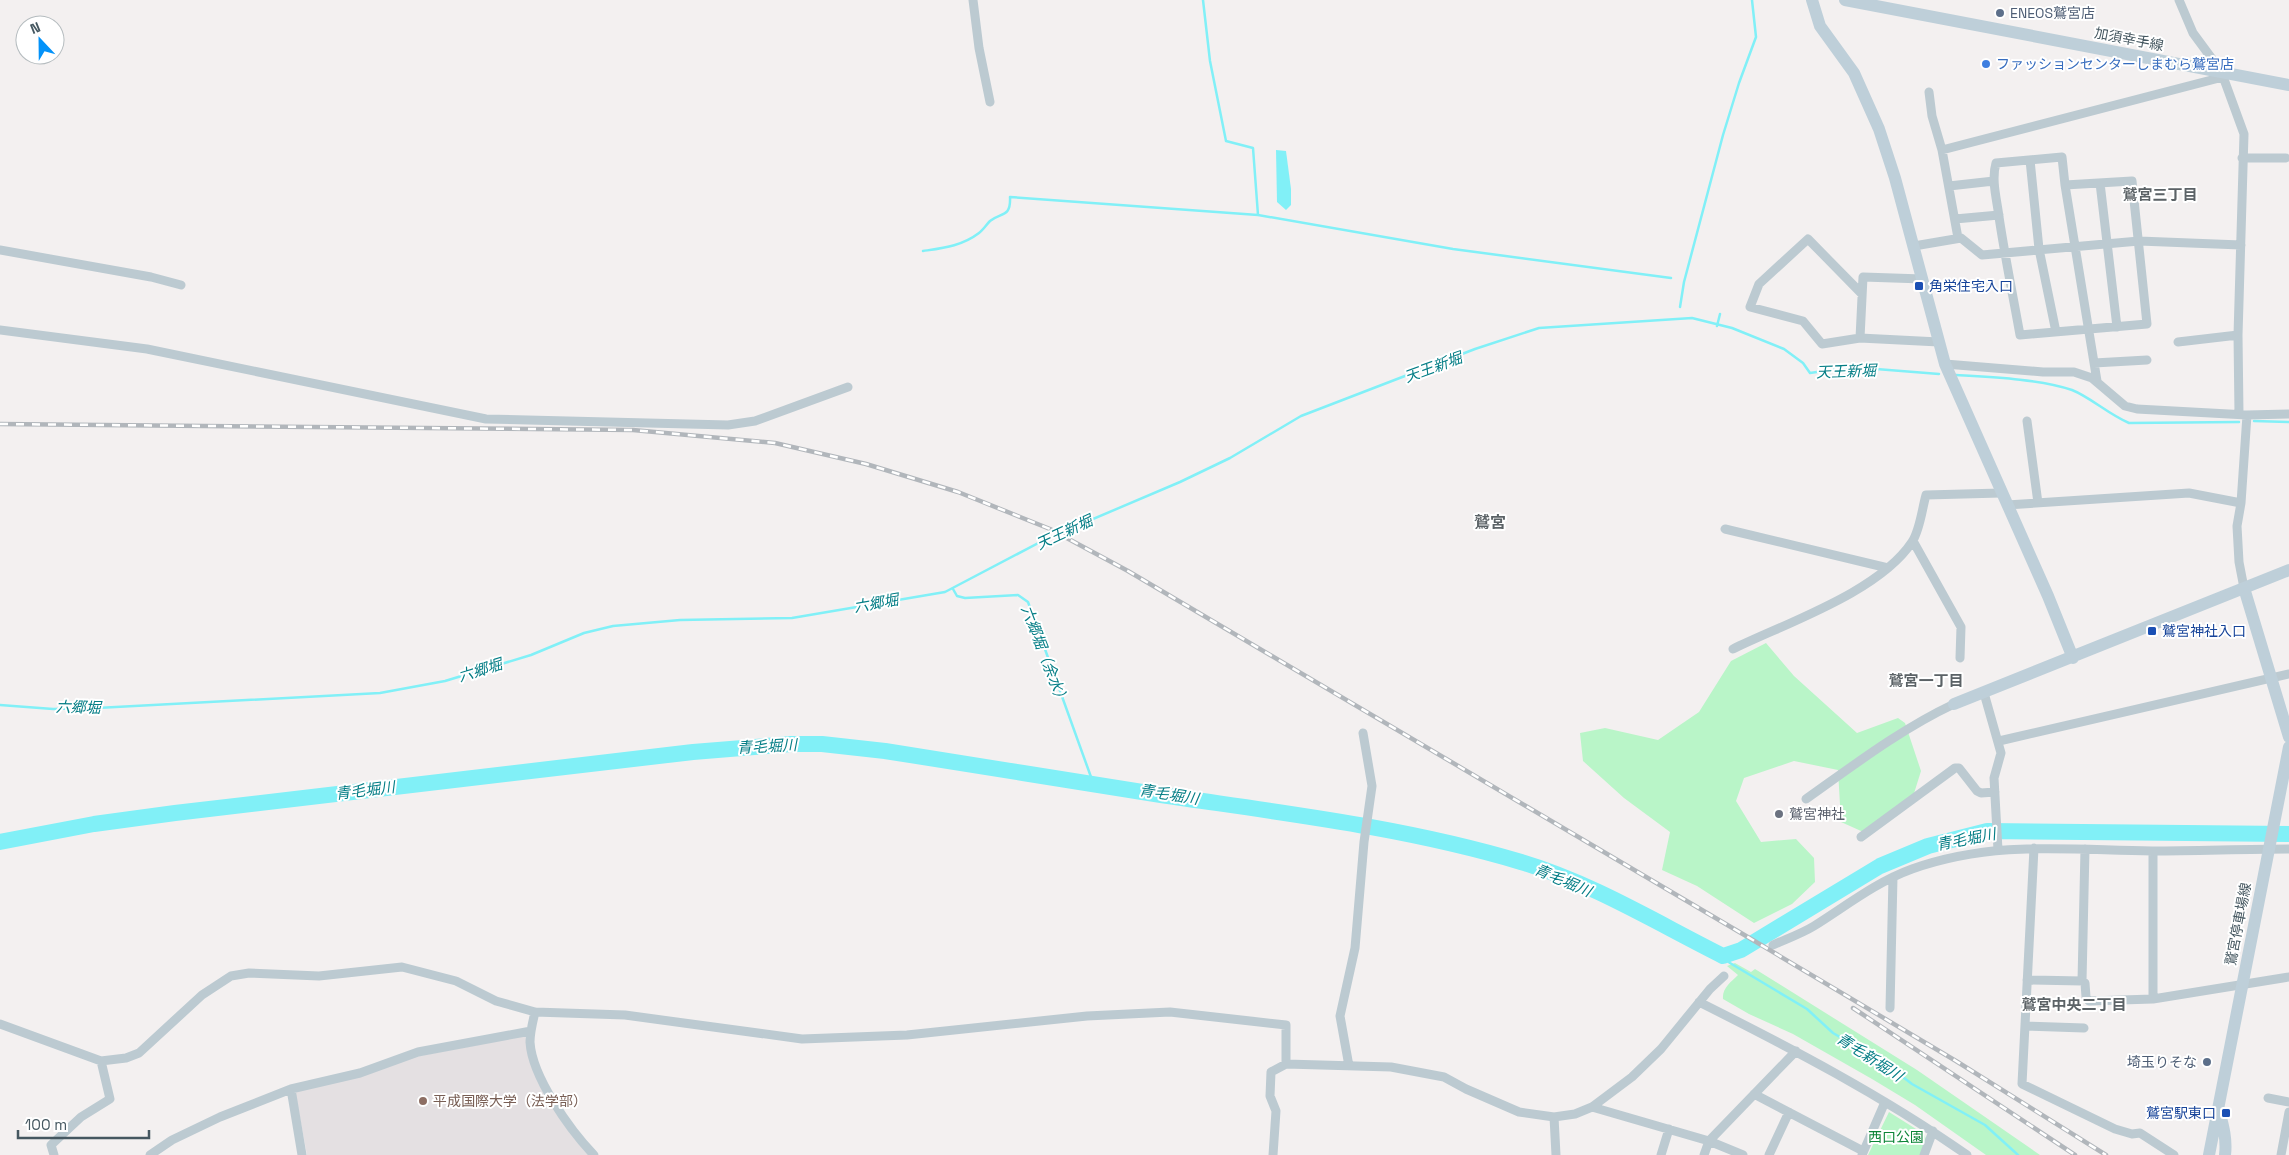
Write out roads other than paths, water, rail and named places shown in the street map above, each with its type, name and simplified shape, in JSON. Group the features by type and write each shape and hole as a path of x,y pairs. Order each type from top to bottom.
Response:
{"street":[{"path":"973,0 979,48 990,102"},
{"path":"1812,0 1820,26 1860,84 1879,129 1914,246 1945,364 2052,604 2073,658"},
{"name":"加須幸手線","path":"1845,0 2222,74 2289,85"},
{"path":"2179,0 2193,33 2222,74 2244,134 2238,335 2243,414 2241,502 2236,526 2239,562 2244,588 2289,737"},
{"path":"1942,150 2222,74"},
{"path":"1929,92 1932,116 1950,186 1958,238"},
{"path":"2065,185 2132,181 2147,324 2088,330 2056,332 2020,336 1994,182 1996,163 2062,158 2065,185 2088,330 2097,382"},
{"path":"2242,158 2286,158"},
{"path":"2030,160 2039,249 2056,332"},
{"path":"1950,186 1994,182"},
{"path":"2100,183 2117,327"},
{"path":"1955,219 1999,215"},
{"path":"1862,294 1808,238 1759,284 1750,307 1803,321 1822,344 1860,338 1939,342"},
{"path":"1914,246 1961,238 1982,255 2139,241 2241,245"},
{"path":"0,250 151,277 181,285"},
{"path":"1860,338 1863,277 1923,279"},
{"path":"0,330 147,349 486,419 728,425 755,421 848,387"},
{"path":"2178,342 2238,335"},
{"path":"2094,363 2147,360"},
{"path":"1945,364 2043,372 2074,372 2097,382 2125,406 2137,409 2243,414 2289,414"},
{"path":"2027,421 2038,503"},
{"path":"1733,649 1854,593 1888,568 1913,541 1926,495 2001,493"},
{"path":"2007,505 2189,493 2241,502"},
{"path":"1725,529 1888,568"},
{"path":"1913,541 1961,627 1960,658"},
{"path":"1806,799 1859,761 1928,717 1954,704 2289,570"},
{"path":"2000,740 2289,674"},
{"path":"1984,693 2000,740 2001,753 1994,778 1998,847"},
{"path":"1349,1066 1340,1016 1355,948 1364,842 1372,780 1363,733"},
{"name":"鷲宮停車場線","path":"2209,1155 2289,747"},
{"path":"1861,837 1954,768 1959,768 1977,791 1981,793 1995,792"},
{"path":"1773,945 1814,926 1865,892 1894,876 1925,865 1998,847 2153,851 2269,846 2289,849"},
{"path":"2034,848 2022,1084 2114,1129 2132,1134 2140,1133 2174,1155"},
{"path":"2085,849 2083,913 2085,920 2082,981 2085,983 2086,997 2089,1001 2153,999 2289,977"},
{"path":"2153,851 2153,999"},
{"path":"1890,1008 1894,876"},
{"path":"0,1024 101,1061 126,1058 139,1053 202,995 231,976 249,973 319,976 402,968 456,981 496,1001 535,1012 625,1015 802,1039 907,1035 1087,1016 1170,1012 1286,1025 1286,1064"},
{"path":"1273,1155 1276,1111 1270,1096 1271,1072 1286,1064 1391,1067 1444,1077 1466,1089 1519,1112 1554,1117 1575,1114 1592,1107 1632,1077 1661,1049 1699,1002 1724,976"},
{"path":"2027,980 2082,981"},
{"path":"1699,1002 1796,1050 1933,1131 1967,1155"},
{"path":"535,1012 530,1043 533,1055 558,1110 594,1155"},
{"path":"2025,1026 2084,1028"},
{"path":"150,1155 172,1140 220,1117 291,1089 360,1073 418,1052 531,1031"},
{"path":"1704,1155 1709,1141 1796,1050"},
{"path":"54,1155 51,1146 81,1117 110,1099 101,1061"},
{"path":"291,1089 302,1155"},
{"path":"1754,1094 1862,1153 1885,1102"},
{"path":"2268,1098 2289,1102"},
{"path":"1592,1107 1709,1141 1742,1155"},
{"path":"2219,1107 2221,1123 2226,1137 2225,1155"},
{"path":"1769,1155 1789,1112"},
{"path":"2281,1155 2289,1112"},
{"path":"1554,1117 1556,1155"},
{"path":"1661,1155 1669,1129"},
{"path":"1924,1155 1933,1131"},
{"path":"1948,1155 1952,1144"}],"water":[{"path":"1276,150 1286,151 1291,205 1286,210 1277,202"}],"waterway":[{"path":"1203,0 1210,61 1226,141 1253,148 1258,215 1453,249 1671,278"},
{"path":"1680,307 1684,282 1723,135 1756,37 1752,0"},
{"path":"923,251 952,246 973,237 990,221 1007,211 1010,197 1258,215"},
{"path":"1717,326 1720,314"},
{"name":"天王新堀","path":"0,705 53,709 97,708 380,693 445,681 531,655 584,633 613,626 680,620 792,618 945,592 1046,539 1180,482 1230,458 1301,416 1475,349 1539,328 1692,318 1732,328 1784,349 1803,363 1810,373 1851,367 1939,374"},
{"name":"天王新堀","path":"1956,375 2015,379 2059,386 2079,393 2129,423 2239,422"},
{"name":"天王新堀","path":"2254,421 2289,422"},
{"name":"六郷堀（余水）","path":"953,589 957,596 965,598 1018,595 1028,602 1091,777 1090,783"},
{"name":"青毛堀川","path":"0,842 94,824 175,813 693,752 791,744 822,744 885,751 1126,790 1342,822 1432,839 1521,862 1573,881 1624,904 1723,956 1741,950 1880,866 1928,846 1987,831 2289,834"},
{"name":"青毛新堀川","path":"1723,956 1730,963 1807,1009 1833,1033 1886,1064 1912,1084 1985,1125 2018,1155"}],"railway":[{"path":"0,424 633,430 775,443 866,464 958,492 1050,529 1128,571 1956,1061 2106,1155"},
{"path":"1853,1008 2075,1155"}],"place":[{"name":"ENEOS鷲宮店","path":"2000,13"},
{"name":"ファッションセンターしまむら鷲宮店","path":"1986,64"},
{"name":"角栄住宅入口","path":"1919,286"},
{"name":"鷲宮神社入口","path":"2152,631"},
{"name":"鷲宮神社","path":"1779,814"},
{"name":"埼玉りそな","path":"2207,1062"},
{"name":"平成国際大学（法学部）","path":"423,1101"},
{"name":"鷲宮駅東口","path":"2226,1113"}],"district":[{"name":"鷲宮三丁目","path":"2160,194"},
{"name":"鷲宮","path":"1490,522"},
{"name":"鷲宮一丁目","path":"1926,680"},
{"name":"鷲宮中央二丁目","path":"2074,1004"}],"water label":[{"name":"六郷堀","path":"876,603"},
{"name":"六郷堀","path":"480,670"},
{"name":"六郷堀","path":"78,707"}],"park label":[{"name":"西口公園","path":"1896,1137"}]}
